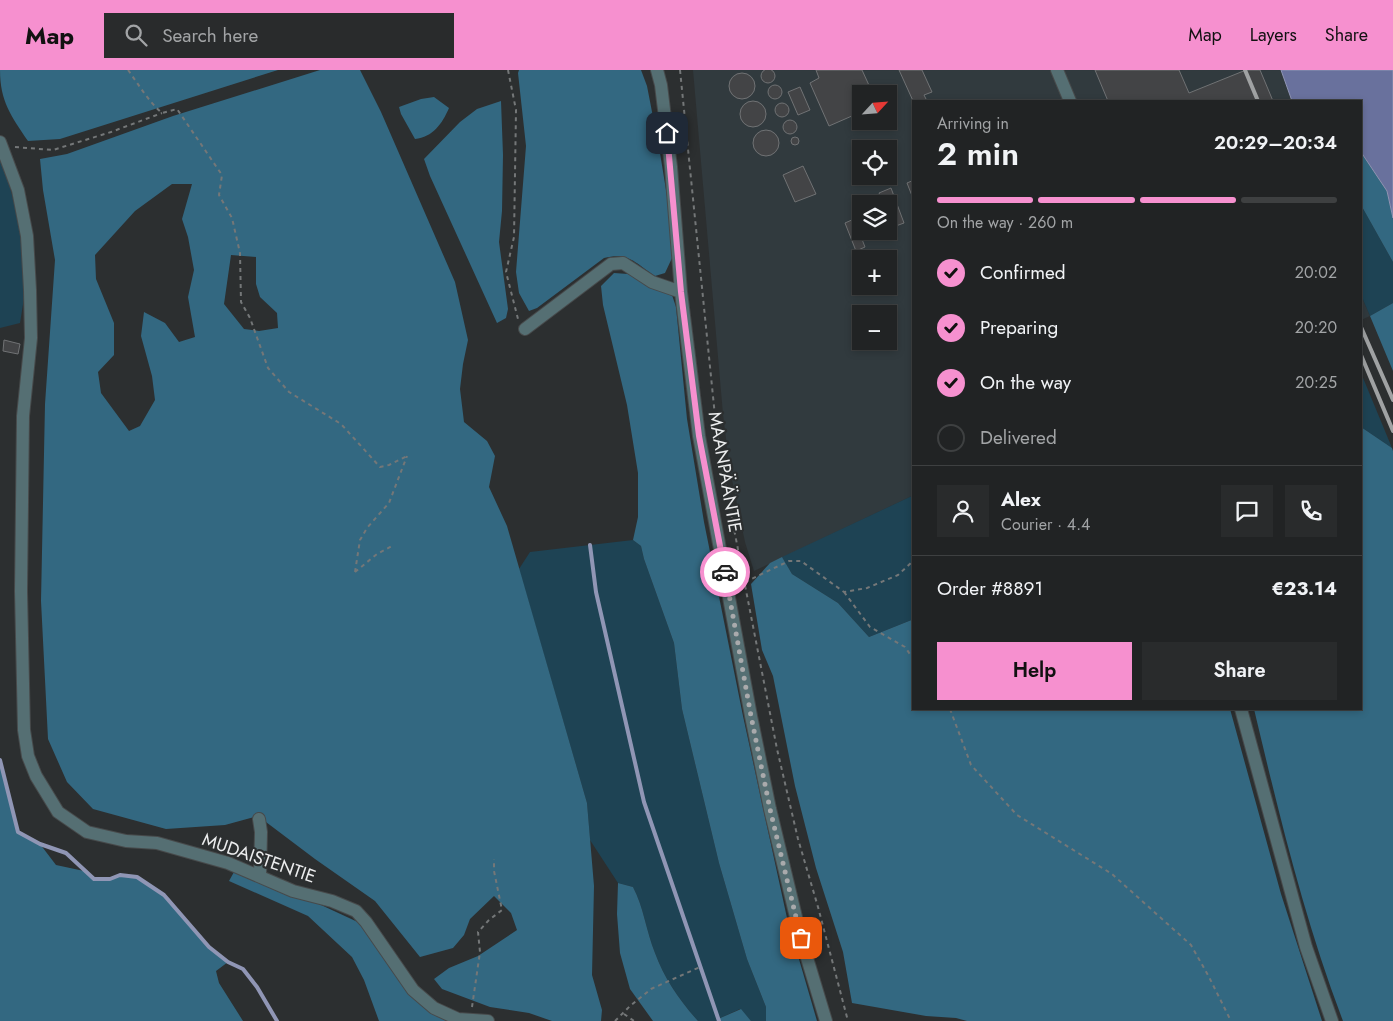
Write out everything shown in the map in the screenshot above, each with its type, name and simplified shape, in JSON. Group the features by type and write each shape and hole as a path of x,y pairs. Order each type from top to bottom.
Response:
{"street":[{"name":"MAANPÄÄNTIE","path":"657,70 661,85 671,167 681,292 699,436 770,809 801,938 826,1021"},
{"path":"1057,70 1070,100"},
{"name":"MUDAISTENTIE","path":"1,144 18,190 27,236 30,290 31,338 23,416 21,493 24,730 28,756 36,776 58,812 87,832 126,841 157,843 228,863 293,891 332,901 356,911 366,922 413,990 434,1008 458,1019 488,1021"},
{"path":"525,329 611,264 623,263 652,282 681,292"},
{"path":"1241,710 1306,948 1332,1021"},
{"path":"259,819 261,832 260,876"}],"path":[{"path":"128,70 143,88 150,102 162,113"},
{"path":"508,70 516,110 514,237 506,272 517,316 525,329"},
{"path":"680,70 716,426 726,488 777,749 796,830 848,1021"},
{"path":"1,144 53,150 177,109 222,175 219,195 232,218 240,253 241,302 250,318 268,368 289,392 341,424 380,467 389,465 407,456 389,504 367,528 360,540 355,572 378,554 392,546"},
{"path":"745,582 789,561 801,562 844,592 870,627 905,647 912,657"},
{"path":"844,592 867,588 898,575 912,562"},
{"path":"950,710 971,765 1017,815 1112,874 1191,945 1231,1021"},
{"path":"476,1010 471,1006 480,952 478,932 502,910 494,872 494,859"},
{"path":"615,1021 651,989 700,967"},
{"path":"623,1013 634,1021"}],"shaded area":[{"path":"0,70 278,70 60,139 28,141 16,124 4,99"},
{"path":"320,70 360,70 381,112 455,282 468,340 460,389 464,422 487,441 495,456 489,487 507,526 587,803 594,886 592,975 602,1010 601,1021 552,1021 529,1013 490,1007 442,989 434,979 449,968 478,956 517,930 511,913 494,896 470,919 464,935 453,948 420,957 375,901 258,816 225,825 166,829 93,809 67,782 48,739 41,601 45,404 55,260 43,190 40,159 67,154 173,116","holes":["172,184 192,184 182,219 188,237 194,270 188,297 195,337 179,342 165,323 144,312 141,336 152,376 155,400 140,426 129,431 101,393 98,372 114,355 114,323 96,279 95,255 135,211","231,255 256,257 256,284 260,297 277,313 278,328 259,331 244,329 224,304"]},
{"path":"519,70 641,70 647,86 671,221 672,258 665,273 655,276 637,263 620,256 604,258 537,308 529,311 519,293 516,272 526,146"},
{"path":"693,70 1281,70 1292,100 912,100 912,496 754,571 745,542 730,470 723,414"},
{"path":"1281,70 1393,70 1393,218 1387,191 1362,154 1362,100 1292,100"},
{"path":"434,97 449,108 432,133 415,139 399,107 421,99"},
{"path":"501,101 503,155 502,211 499,242 508,309 506,318 497,323 424,159 460,122 477,109"},
{"path":"0,151 23,235 25,292 20,323 0,328"},
{"path":"1362,154 1387,191 1393,218 1393,262 1362,207"},
{"path":"1362,207 1393,262 1393,303 1370,316 1362,297"},
{"path":"614,273 628,274 672,295 676,307 687,419 704,522 743,716 787,918 817,1021 766,1021 766,1007 747,959 719,863 682,709 674,643 641,546 633,540 638,517 638,473 627,405 603,305 601,286"},
{"path":"1362,297 1370,316 1362,320"},
{"path":"1393,303 1393,371 1370,316"},
{"path":"1362,375 1392,448 1362,428"},
{"path":"1362,428 1392,448 1393,451 1393,1021 1343,1021 1316,944 1283,827 1254,710 1362,710"},
{"path":"912,496 912,620 869,637 838,603 792,574 782,557"},
{"path":"633,540 641,546 674,643 682,709 719,863 747,959 766,1007 766,1021 751,1021 740,1009 718,1019 719,1021 698,1021 679,997 663,971 652,945 640,903 633,887 618,883 590,840 587,803 519,569 530,552"},
{"path":"782,557 792,574 838,603 869,637 912,620 912,710 1230,710 1281,894 1322,1021 967,1021 852,1003 843,952 816,868 795,786 773,676 762,650 751,584 770,563"},
{"path":"0,767 2,768 18,832 40,844 56,865 84,871 94,879 110,879 120,875 137,877 164,895 209,947 228,962 216,971 219,983 243,1021 0,1021"},
{"path":"234,872 306,898 362,924 448,1021 379,1021 364,980 352,957 308,916 229,881"},
{"path":"618,883 633,887 640,903 652,945 663,971 679,997 698,1021 653,1021 630,989 620,953 617,914"},
{"path":"741,1009 751,1021 719,1021 718,1019"}],"building":[{"path":"768,69 773,71 775,76 773,81 768,83 763,81 761,76 763,71"},
{"path":"816,70 862,70 869,85 852,85 852,116 829,126 810,83 819,78"},
{"path":"899,70 922,70 932,92 924,95 926,100 913,100"},
{"path":"1095,70 1179,70 1189,93 1246,70 1260,70 1273,100 1108,100"},
{"path":"742,73 751,77 755,86 751,95 742,99 733,95 729,86 733,77"},
{"path":"775,85 780,87 782,92 780,97 775,99 770,97 768,92 770,87"},
{"path":"800,87 810,110 798,115 788,92"},
{"path":"753,101 762,105 766,114 762,123 753,127 744,123 740,114 744,105"},
{"path":"782,103 787,105 789,110 787,115 782,117 777,115 775,110 777,105"},
{"path":"790,120 795,122 797,127 795,132 790,134 785,132 783,127 785,122"},
{"path":"766,130 775,134 779,143 775,152 766,156 757,152 753,143 757,134"},
{"path":"795,137 799,141 795,145 791,141"},
{"path":"803,166 816,194 795,202 783,175"},
{"path":"912,181 912,196 907,183"},
{"path":"891,188 894,195 880,195 879,193"},
{"path":"897,204 904,223 897,226"},
{"path":"852,220 852,240 862,240 865,247 856,250 845,223"},
{"path":"4,340 20,344 18,354 3,351"}],"waterway":[{"path":"590,545 596,592 644,802 719,1021"},
{"path":"0,760 18,832 40,844 66,853 94,879 110,879 120,875 137,877 164,895 209,947 228,962 243,969 257,987 277,1021"}],"railway":[{"path":"1245,70 1258,100"},
{"path":"1362,329 1393,400"},
{"path":"1362,357 1393,431"}],"way so far":[{"path":"725,572 770,809 801,938"}],"route":[{"path":"667,133 681,292 699,436 725,572"}]}
